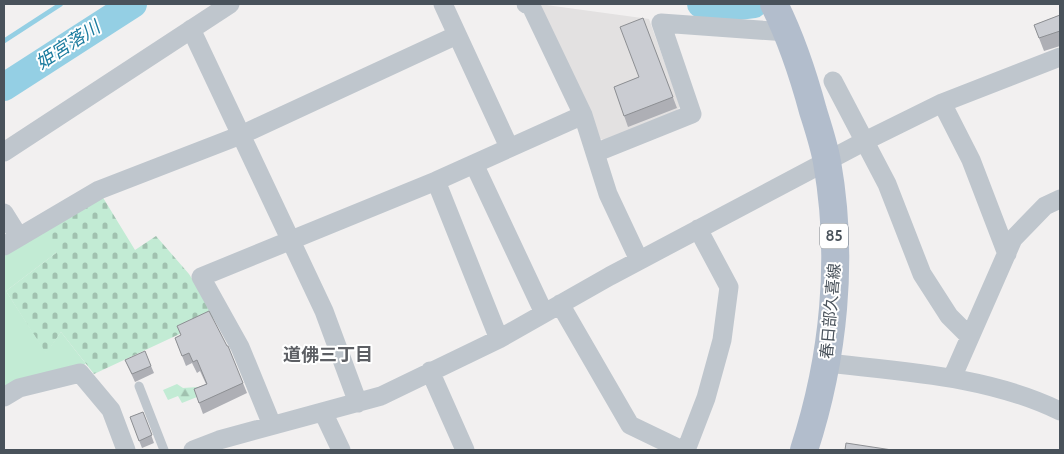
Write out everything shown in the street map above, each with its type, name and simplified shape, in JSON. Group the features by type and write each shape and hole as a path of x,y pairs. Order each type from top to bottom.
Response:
{"main road":[{"name":"春日部久喜線","path":"782,20 807,88 827,160 833,202 835,275 827,363 804,450"}],"street":[{"path":"4,152 230,4"},
{"path":"443,4 509,147"},
{"path":"526,4 530,4 583,115 608,194 640,260"},
{"path":"595,153 692,114 661,23 782,20"},
{"path":"191,29 324,311 358,402"},
{"path":"4,213 11,242 99,190 241,135 457,35"},
{"path":"193,450 221,445 272,425 381,396 499,339 640,260 865,141 942,103 1060,57"},
{"path":"833,81 887,184 922,274 949,316 970,337"},
{"path":"942,103 971,160 1007,254"},
{"path":"272,425 240,347 201,277 436,181 583,115"},
{"path":"474,164 552,309 630,425 684,450 706,398 720,348 729,288 698,229"},
{"path":"436,181 499,339"},
{"path":"952,378 1013,239 1044,206 1060,198"},
{"path":"827,363 952,378 1015,392 1037,399 1060,411"},
{"path":"430,371 465,450"},
{"path":"4,397 19,388 80,373 110,410 126,450"},
{"path":"323,412 341,450"}],"lane":[{"path":"139,386 164,450"}],"shaded area":[{"path":"539,4 649,19 680,106 676,112 604,140 596,138"}],"green space":[{"path":"102,196 135,250 156,236 189,274 216,317 94,374 61,332 46,354 6,291 56,253 41,233"},
{"path":"41,233 51,243 56,253 6,291 46,353 61,332 86,364 18,380 4,389 4,256"},
{"path":"177,384 183,388 198,387 202,395 182,403 178,396 168,400 163,390"}],"building":[{"path":"1060,15 1060,31 1039,38 1034,25"},
{"path":"643,18 673,97 624,116 614,87 639,77 620,27"},
{"path":"209,311 228,346 243,383 199,403 194,389 207,384 197,360 193,362 189,353 182,356 175,338 181,335 177,326"},
{"path":"145,351 151,366 132,374 125,360"},
{"path":"143,412 152,435 139,441 130,417"},
{"path":"846,443 892,450 845,450"}],"waterway":[{"path":"4,41 61,4"},
{"name":"姫宮落川","path":"4,87 133,4"},
{"name":"姫宮落川","path":"701,4 730,7 754,4"}],"district":[{"name":"道佛三丁目","path":"328,355"}]}
